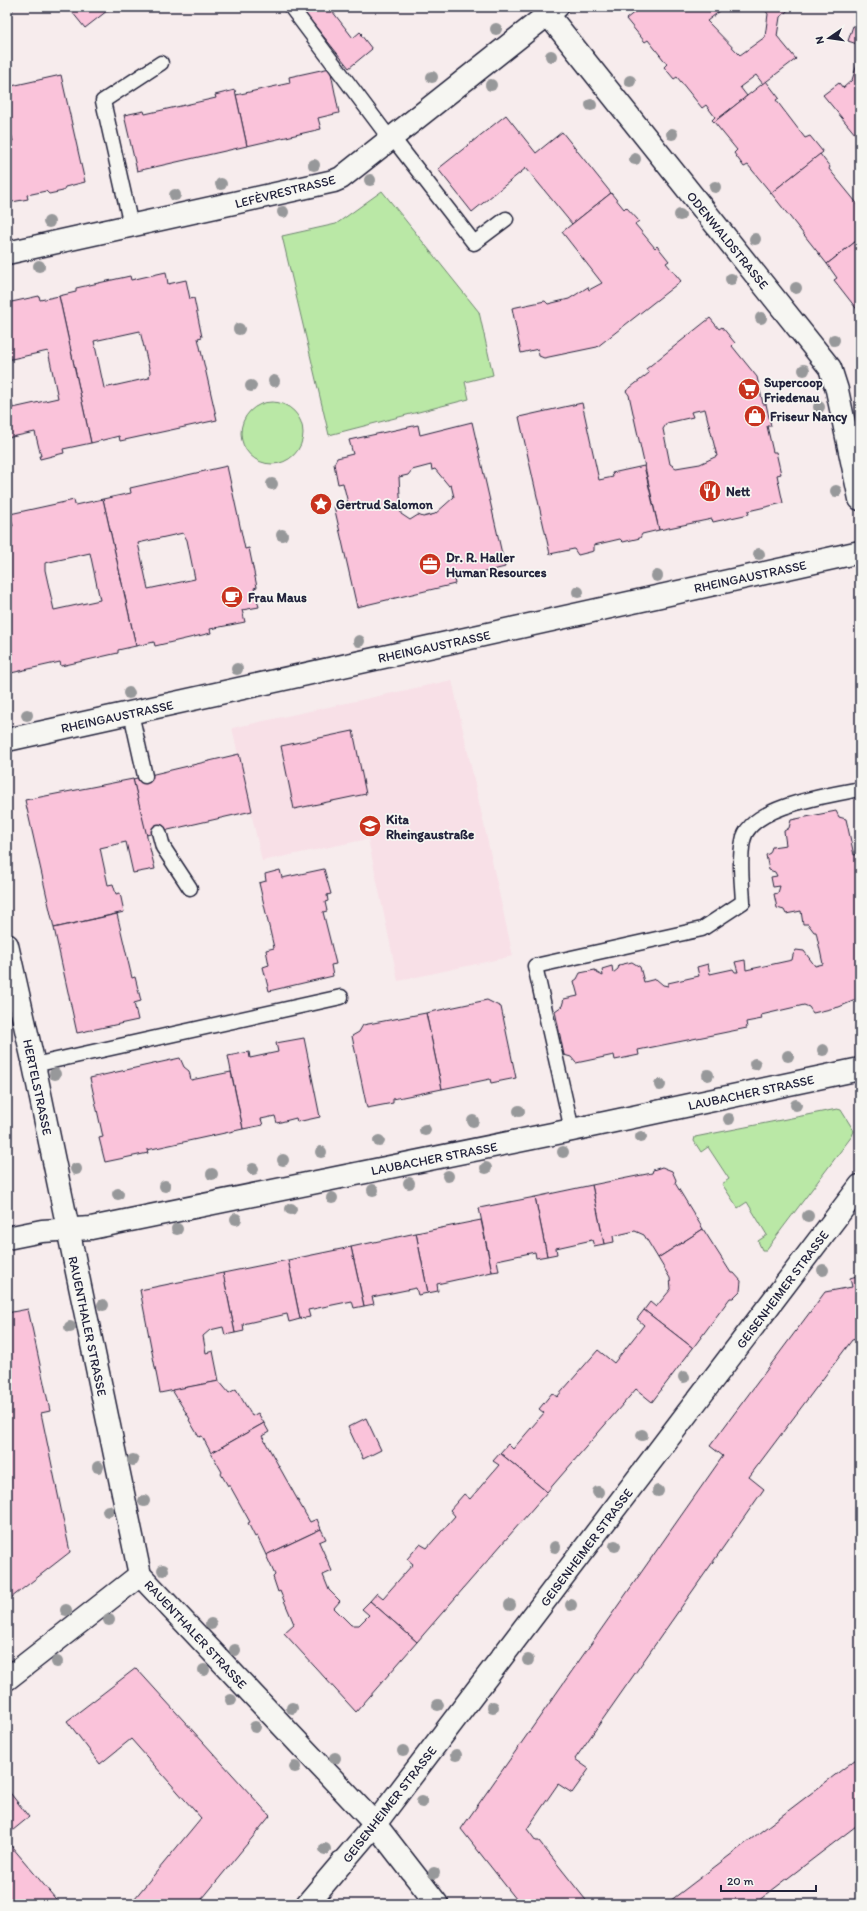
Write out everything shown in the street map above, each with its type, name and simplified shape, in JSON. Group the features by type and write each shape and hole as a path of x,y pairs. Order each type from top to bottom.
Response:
{"street":[{"name":"LEFÈVRESTRASSE","path":"7,253 334,181 341,178 549,9"},
{"name":"ODENWALDSTRASSE","path":"549,9 830,368 837,390 860,499"},
{"name":"RHEINGAUSTRASSE","path":"7,740 860,552"},
{"name":"HERTELSTRASSE","path":"7,944 68,1230"},
{"name":"LAUBACHER STRASSE","path":"7,1238 42,1231 91,1228 572,1130 860,1069"},
{"name":"GEISENHEIMER STRASSE","path":"307,1904 375,1824 860,1186"},
{"name":"RAUENTHALER STRASSE","path":"68,1230 140,1575 375,1824 437,1904"},
{"path":"7,1679 140,1575"}],"lane":[{"path":"291,7 391,138 474,243 506,219"},
{"path":"131,226 103,101 161,64"},
{"path":"131,713 144,776"},
{"path":"572,1130 535,966 702,929 743,902 743,840 752,824 771,811 801,802 860,789"},
{"path":"159,832 163,847 190,888"},
{"path":"34,1065 340,997"}],"shaded area":[{"name":"Kita Rheingaustraße","path":"452,680 513,956 398,981 368,839 262,861 232,728"}],"green space":[{"path":"382,191 479,312 493,375 465,382 469,399 329,435 282,236 336,224"},
{"path":"272,402 289,407 294,411 298,416 303,433 298,450 294,455 289,459 272,464 255,459 250,455 246,450 241,433 246,416 250,411 255,407"},
{"path":"837,1109 841,1110 854,1131 852,1136 766,1250 762,1250 758,1241 767,1235 747,1202 738,1208 722,1184 729,1179 708,1147 701,1152 694,1141 695,1137"}],"building":[{"path":"7,7 15,7 7,17"},
{"path":"68,7 112,7 85,28"},
{"path":"300,7 329,7 353,38 360,32 372,49 349,68"},
{"path":"641,7 725,7 707,21 740,55 765,37 768,14 763,7 792,7 780,17 777,36 796,59 763,84 756,75 740,87 747,96 714,122 712,120 715,117 706,105 702,108 677,77 674,79 664,67 667,64 648,40 645,42 626,19"},
{"path":"853,26 860,28 860,45 848,41"},
{"path":"860,55 860,140 823,95 839,83 843,88 852,80"},
{"path":"330,68 339,113 318,118 321,129 247,146 236,95 290,83 289,77"},
{"path":"61,75 85,182 65,187 63,191 49,194 46,191 27,195 28,199 12,202 11,199 7,200 7,142 13,141 7,118 7,87"},
{"path":"766,81 779,98 776,100 805,138 810,136 823,152 771,193 748,165 744,167 734,153 737,150 714,122"},
{"path":"235,90 247,146 137,171 124,115 144,111 145,114 216,98 215,95"},
{"path":"506,115 536,153 562,132 611,193 572,224 526,168 472,212 438,169"},
{"path":"820,154 830,167 829,169 860,207 860,238 827,264 771,193"},
{"path":"611,193 624,209 626,207 639,221 635,224 655,248 657,246 669,261 666,263 681,281 597,347 544,358 539,356 538,349 521,353 512,308 545,301 548,304 569,299 588,287 589,290 602,283 562,232"},
{"path":"860,238 859,312 834,280 837,278 827,264"},
{"path":"166,272 168,284 186,280 190,299 194,298 202,337 198,338 217,420 120,441 119,436 91,443 59,296 76,292 76,288 130,276 131,280","holes":["140,331 150,372 149,378 104,388 94,341"]},
{"path":"39,296 40,300 59,296 91,443 63,449 64,453 40,459 39,456 41,456 35,432 7,438 7,387 13,408 58,398 48,351 7,360 7,303"},
{"path":"710,318 719,329 722,327 735,343 732,346 757,377 763,404 766,404 771,426 767,426 773,452 776,452 781,474 777,475 783,503 748,511 749,514 713,522 712,519 659,530 629,395 626,391 649,373 646,369","holes":["705,409 717,456 700,464 676,468 670,464 663,429 667,423 693,417 691,412"]},
{"path":"582,403 599,480 613,477 612,473 644,466 659,530 642,534 640,538 623,542 620,539 594,545 594,551 578,555 574,549 550,554 519,417"},
{"path":"472,422 505,567 472,575 463,572 453,574 455,584 357,607 334,506 348,503 343,483 338,484 334,464 337,458 353,454 349,440 418,425 420,435","holes":["431,465 432,470 435,469 449,486 451,485 454,497 435,514 423,517 418,515 410,520 401,514 399,477 408,475 412,470"]},
{"path":"227,466 245,549 249,548 257,587 254,588 259,607 242,610 245,622 210,629 211,633 155,646 154,642 136,646 103,499 131,493 130,488","holes":["183,533 187,540 195,579 148,589 138,543"]},
{"path":"103,499 136,646 118,650 118,653 61,666 60,662 11,673 7,657 7,527 13,526 10,514 74,500 75,505","holes":["90,553 100,600 54,610 45,570 45,563"]},
{"path":"353,731 366,794 294,809 281,746"},
{"path":"239,754 252,811 146,835 133,779"},
{"path":"133,779 155,869 133,873 126,842 100,848 108,885 113,884 116,894 120,893 124,912 54,928 25,800"},
{"path":"836,811 839,817 846,819 854,855 859,854 860,860 860,878 858,878 860,886 860,998 839,1007 813,1013 809,1007 804,1005 761,1015 762,1019 746,1022 747,1028 638,1050 639,1055 615,1060 614,1055 576,1063 571,1057 564,1055 555,1011 562,1006 564,999 578,996 574,981 580,973 595,970 603,976 602,969 612,966 613,973 618,969 619,965 632,962 640,967 644,982 656,979 663,985 668,986 668,983 699,976 697,967 708,964 710,974 733,969 735,972 738,972 735,962 745,960 746,970 792,960 796,950 804,951 815,966 823,964 816,932 814,932 808,924 803,924 801,911 786,914 784,910 777,908 774,894 778,893 780,886 773,887 771,877 777,876 775,872 769,870 766,855 770,853 772,847 786,845 784,831 789,828 791,820"},
{"path":"324,869 331,894 327,895 328,901 325,902 327,911 323,912 336,964 331,965 333,976 269,991 263,967 269,965 266,950 274,948 259,883 266,881 265,874 280,870 282,878"},
{"path":"117,914 132,978 135,977 141,1001 134,1003 138,1020 77,1033 54,928"},
{"path":"487,1000 501,1007 516,1078 491,1083 490,1079 442,1089 426,1013"},
{"path":"426,1013 442,1089 393,1099 393,1103 367,1108 352,1036 359,1032 363,1025"},
{"path":"304,1038 320,1117 297,1122 296,1118 277,1123 275,1116 261,1119 263,1125 243,1129 228,1056 249,1052 250,1058 278,1052 276,1043"},
{"path":"180,1058 184,1067 189,1071 191,1080 231,1072 243,1129 147,1150 148,1153 105,1162 99,1138 103,1137 90,1078"},
{"path":"662,1167 672,1171 676,1180 675,1183 703,1229 658,1258 644,1235 635,1231 613,1236 614,1242 604,1244 592,1185 652,1173 653,1170"},
{"path":"592,1185 604,1244 594,1246 592,1240 556,1248 557,1254 547,1256 535,1197"},
{"path":"535,1197 547,1256 536,1258 535,1252 497,1260 499,1271 492,1272 479,1208"},
{"path":"481,1220 492,1272 437,1284 438,1291 428,1293 416,1233"},
{"path":"703,1229 731,1273 734,1273 741,1281 740,1291 733,1298 730,1298 693,1348 644,1310 650,1302 656,1307 671,1289 670,1278 658,1258"},
{"path":"416,1233 428,1293 418,1295 416,1288 372,1297 374,1304 364,1306 351,1247"},
{"path":"351,1247 364,1306 354,1308 352,1301 308,1310 310,1317 300,1319 288,1260"},
{"path":"288,1260 300,1319 289,1322 287,1314 243,1324 244,1331 235,1333 223,1273"},
{"path":"223,1273 235,1333 225,1335 223,1327 210,1330 203,1336 206,1353 213,1351 219,1381 160,1393 140,1290"},
{"path":"860,1275 860,1338 852,1340 749,1477 764,1489 575,1759 589,1769 572,1793 558,1784 527,1829 536,1841 539,1841 589,1904 520,1904 461,1829 723,1456 710,1446 825,1292 852,1287 850,1278"},
{"path":"28,1309 50,1411 41,1413 70,1552 7,1601 7,1313"},
{"path":"644,1310 693,1348 652,1402 636,1389 547,1492 500,1453 508,1444 513,1449 544,1413 539,1409 552,1393 557,1397 598,1350 614,1363 644,1325 637,1319"},
{"path":"219,1381 229,1393 236,1389 252,1416 258,1413 264,1423 211,1453 202,1436 199,1437 172,1390"},
{"path":"366,1418 381,1450 363,1459 348,1427"},
{"path":"264,1423 269,1432 262,1436 310,1522 317,1519 321,1529 266,1555 257,1536 255,1537 248,1523 250,1522 230,1486 228,1486 221,1474 222,1472 211,1453"},
{"path":"500,1453 547,1492 417,1642 370,1601 377,1593 383,1598 413,1564 407,1559 420,1544 427,1548 455,1516 450,1510 464,1494 470,1499 499,1465 493,1461"},
{"path":"321,1529 326,1539 319,1542 332,1571 323,1575 329,1590 340,1601 334,1608 351,1625 359,1625 369,1615 362,1609 370,1601 417,1642 356,1712 284,1633 294,1624 280,1591 278,1592 273,1577 275,1575 266,1555"},
{"path":"136,1668 270,1816 198,1904 130,1904 201,1818 131,1739 100,1764 67,1721"},
{"path":"860,1756 860,1823 754,1904 666,1904"},
{"path":"7,1789 29,1817 7,1835"},
{"path":"7,1841 60,1904 7,1904"}],"place":[{"name":"Supercoop Friedenau","path":"749,389"},
{"name":"Friseur Nancy","path":"755,416"},
{"name":"Nett","path":"710,491"},
{"name":"Gertrud Salomon","path":"321,504"},
{"name":"Dr. R. Haller Human Resources","path":"430,564"},
{"name":"Frau Maus","path":"232,597"},
{"name":"Kita Rheingaustraße","path":"370,826"}]}
